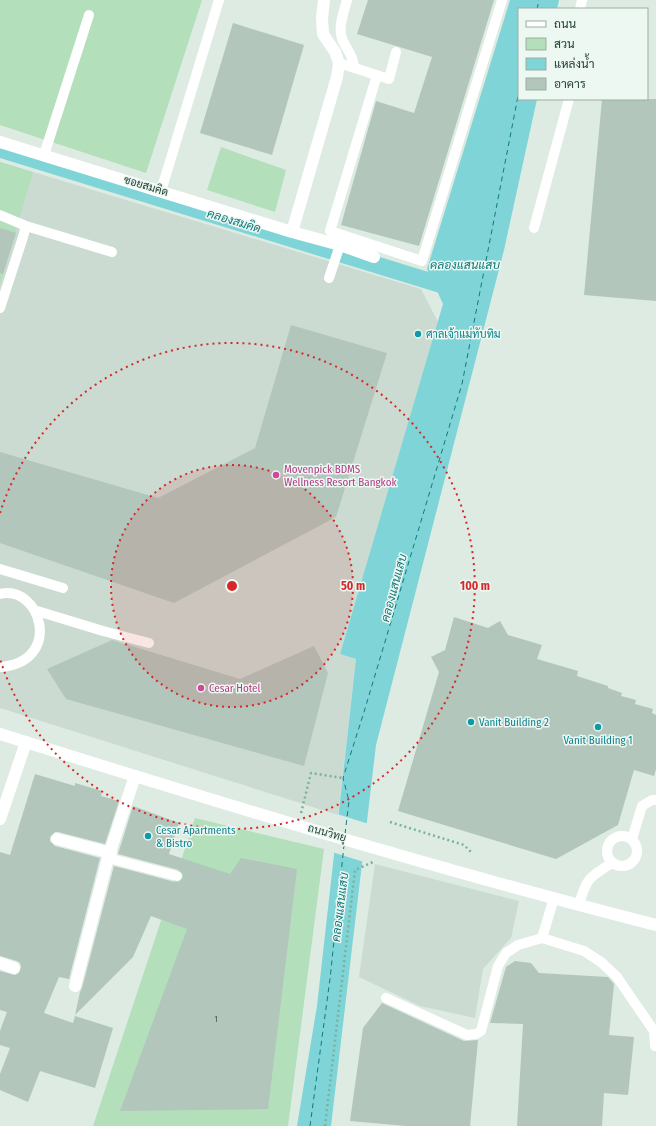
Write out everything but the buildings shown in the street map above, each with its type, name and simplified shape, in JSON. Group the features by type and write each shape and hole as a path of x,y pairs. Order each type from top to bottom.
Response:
{"street":[{"path":"292,232 337,77 339,64 336,52 323,34 322,18 324,0"},
{"name":"ซอยสมคิด","path":"0,142 292,232 340,245 374,257"},
{"name":"ถนนวิทยุ","path":"0,734 311,828 380,854 656,925"},
{"path":"1,812 26,742"},
{"path":"75,986 109,855 135,776"},
{"path":"57,839 109,855"},
{"path":"0,964 14,968"}],"lane":[{"path":"161,191 219,0"},
{"path":"347,0 340,30 342,41 351,53 354,68"},
{"path":"377,75 330,231 422,262 502,0"},
{"path":"44,155 89,15"},
{"path":"339,64 389,79 396,52"},
{"path":"534,228 569,100"},
{"path":"0,215 26,226 112,252"},
{"path":"0,308 24,238 26,226"},
{"path":"329,278 340,245"},
{"path":"0,569 62,588"},
{"path":"0,667 13,666 25,661 34,651 39,640 40,627 37,614 30,604 19,596 1,593"},
{"path":"34,610 102,631 149,643"},
{"path":"632,839 642,806 652,800 656,800"},
{"path":"617,836 632,839 638,850 634,861 629,865 623,866 617,866 612,863 607,853 609,843 617,836"},
{"path":"109,855 177,876"},
{"path":"579,905 583,889 588,880 595,873 612,863"},
{"path":"542,938 554,898"},
{"path":"386,998 467,1035 476,1034 481,1032 498,966 506,953 518,945 542,938 584,951 601,962 618,977 654,1031 656,1046"}],"path":[{"path":"299,825 311,773 343,778"},
{"path":"390,822 464,845 471,852"},
{"path":"326,1126 355,870 380,854"}],"shaded area":[{"path":"0,162 421,289 438,322 340,654 356,659 338,815 0,708"},
{"path":"375,864 519,901 511,938 483,969 475,1018 420,1006 359,977"}],"green space":[{"path":"0,0 202,0 146,173 0,125"},
{"path":"221,147 286,170 275,212 207,190"},
{"path":"0,162 33,172 0,285"},
{"path":"195,818 324,849 288,1126 93,1126"}],"water":[{"name":"คลองแสนแสบ","path":"510,0 559,0 557,8 518,8 518,100 537,100 504,250 376,745 331,1126 297,1126 317,1006 356,659 340,654 443,304 427,269"}],"pier":[{"path":"337,814 369,824 364,862 332,852"}],"waterway":[{"name":"คลองสมคิด","path":"0,149 455,289"}],"ferry route":[{"path":"537,8 539,0"},
{"path":"345,834 349,801 343,778 462,384 518,96"},
{"path":"310,1126 330,979 344,845"}],"place":[{"name":"ศาลเจ้าแม่ทับทิม","path":"418,334"},
{"name":"Movenpick BDMS Wellness Resort Bangkok","path":"276,475"},
{"name":"Cesar Hotel","path":"201,688"},
{"name":"Vanit Building 2","path":"471,722"},
{"name":"Vanit Building 1","path":"598,727"},
{"name":"Cesar Apartments & Bistro","path":"148,836"}]}
